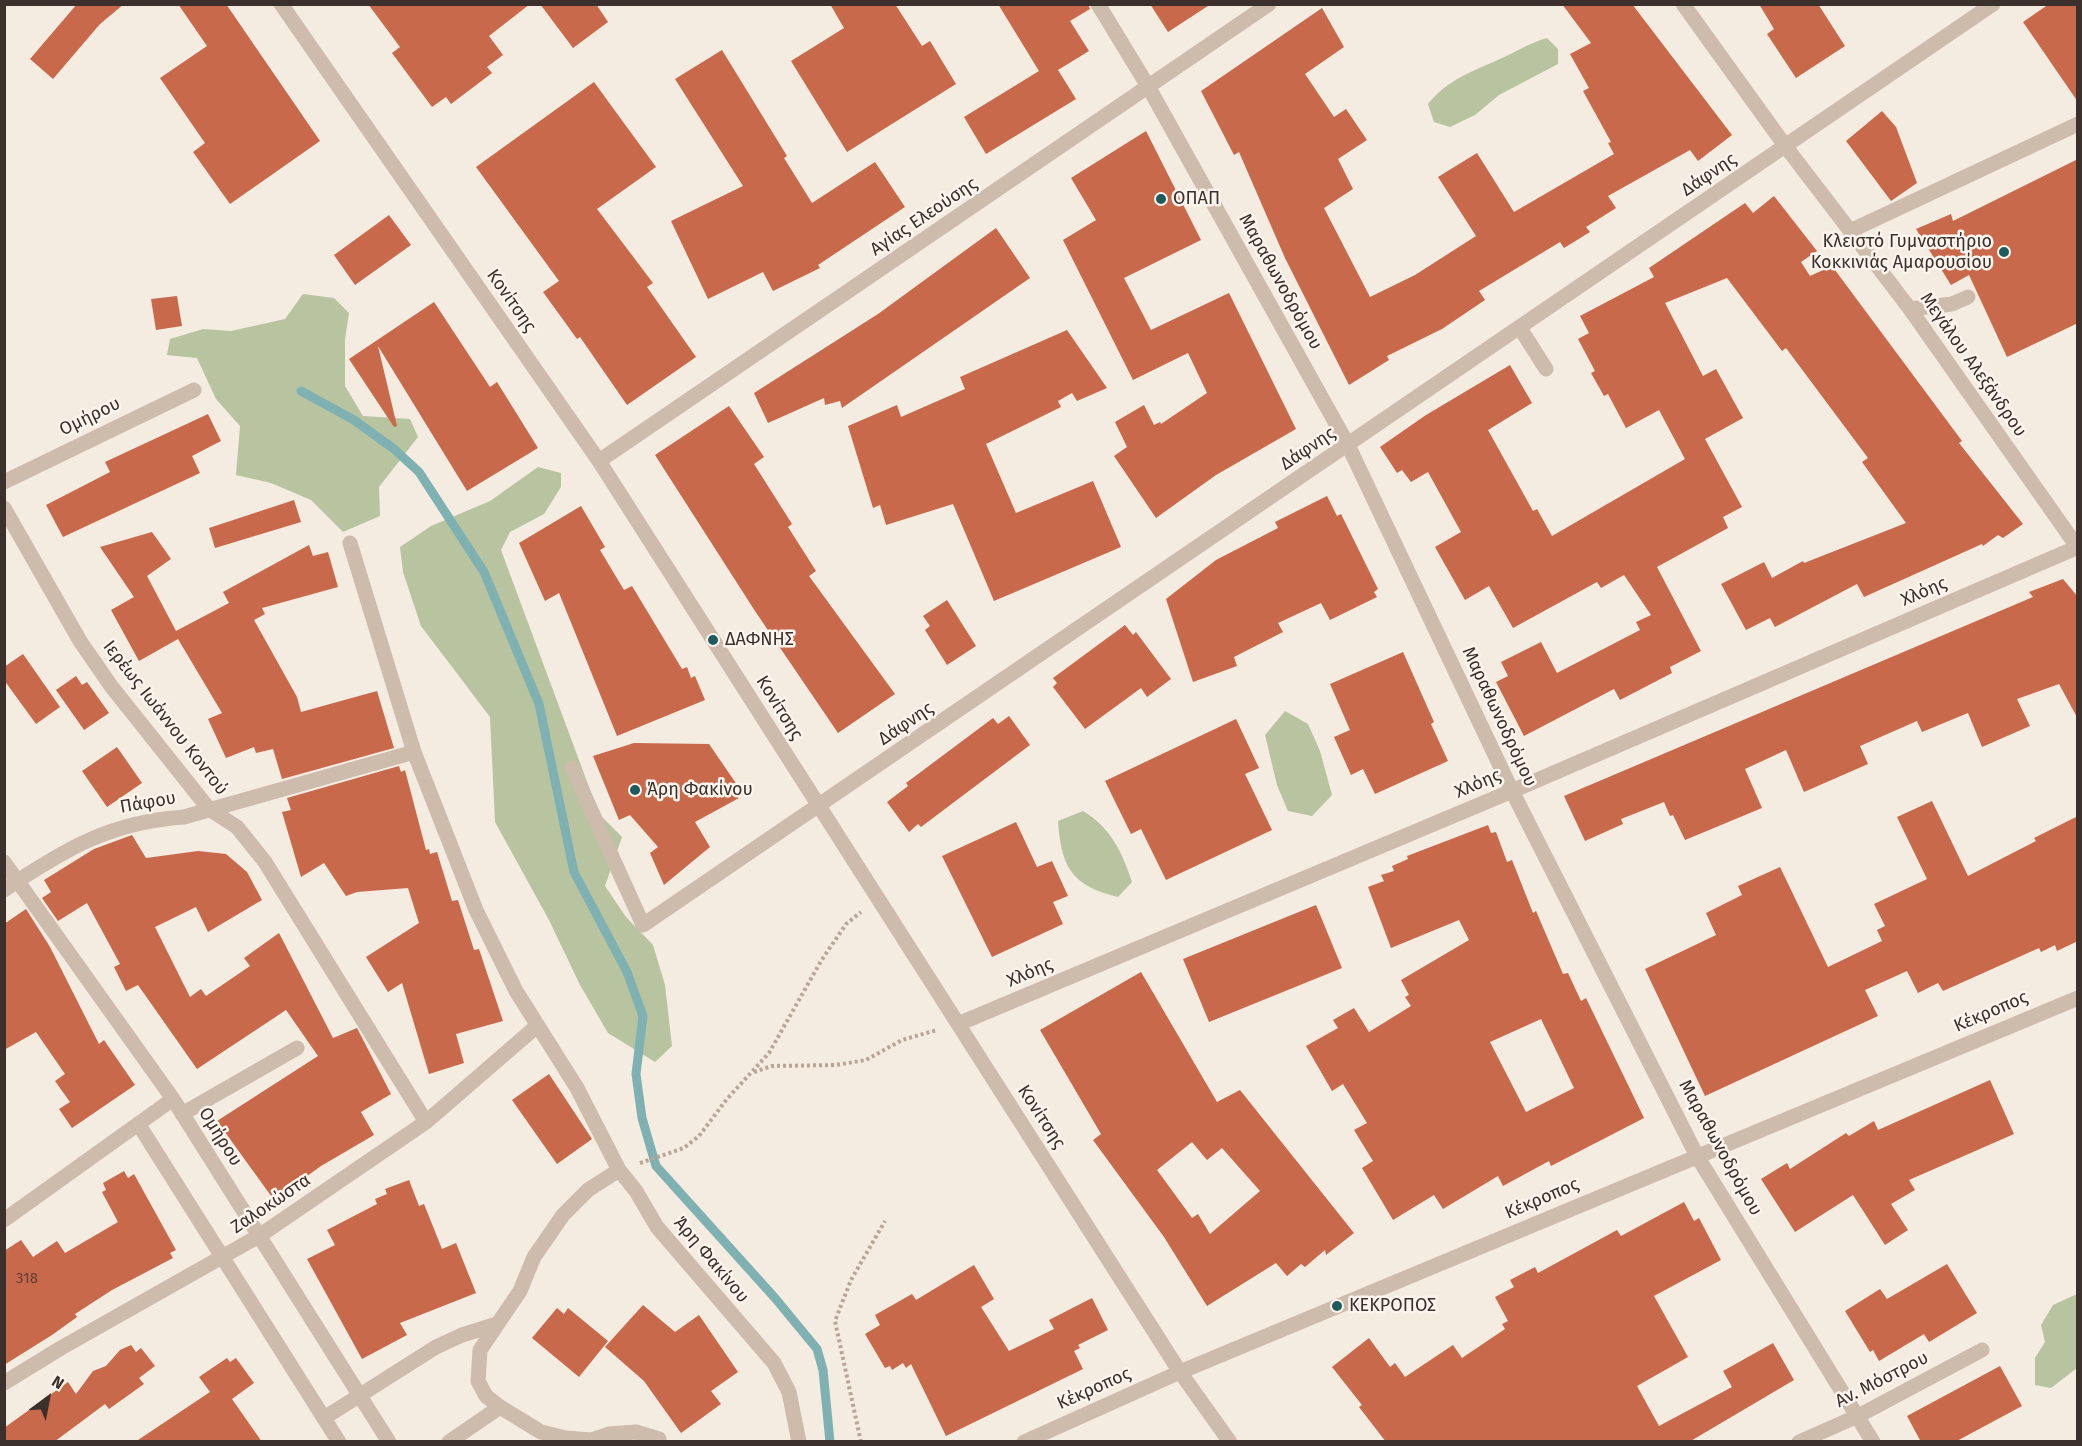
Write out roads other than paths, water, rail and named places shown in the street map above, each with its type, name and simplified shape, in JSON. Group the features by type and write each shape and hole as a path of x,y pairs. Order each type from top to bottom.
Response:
{"street":[{"name":"Κονίτσης","path":"280,4 599,461 1180,1371 1230,1442"},
{"name":"Μαραθωνοδρόμου","path":"1098,4 1149,88 1348,445 1512,791 1697,1156 1874,1442"},
{"name":"Αγίας Ελεούσης","path":"599,461 1269,4"},
{"name":"Μεγάλου Αλεξάνδρου","path":"1683,4 1786,147 1910,309 2077,548"},
{"name":"Δάφνης","path":"572,768 644,925 1993,4"},
{"path":"1850,231 2078,124"},
{"path":"1910,309 1952,304 1968,297"},
{"path":"1520,328 1546,369"},
{"name":"Ομήρου","path":"4,482 194,390"},
{"name":"Ιερέως Ιωάννου Κοντού","path":"4,508 80,640 111,686 209,809 237,827 260,855 426,1122"},
{"name":"Άρη Φακίνου","path":"350,543 414,752 476,910 537,1026 583,1098 619,1170 636,1191 657,1227 774,1363 789,1392 799,1442"},
{"name":"Χλόης","path":"958,1024 1512,791 2077,548"},
{"name":"Πάφου","path":"11,886 107,831 148,820 184,817 414,752"},
{"name":"Ομήρου","path":"4,862 11,886 173,1099 389,1442"},
{"name":"Κέκροπος","path":"1024,1442 1180,1371 2078,998"},
{"name":"Ζαλοκώστα","path":"4,1383 61,1348 223,1259 259,1236 426,1122 537,1026"},
{"path":"182,1114 297,1048"},
{"path":"4,1220 173,1099"},
{"path":"139,1125 339,1442"},
{"path":"619,1170 588,1190 563,1215 534,1257 520,1291 480,1350 478,1381 486,1396 541,1432 566,1438 591,1440 609,1434 636,1432 660,1439"},
{"path":"324,1418 361,1397 436,1347 462,1335 497,1324"},
{"name":"Αν. Μόστρου","path":"1799,1442 1858,1416 1982,1350"},
{"path":"449,1442 500,1407"}],"waterway":[{"path":"301,391 354,420 394,449 419,472 484,572 539,704 574,872 627,972 643,1016 636,1074 642,1118 656,1166 775,1298 817,1349 823,1370 830,1442"}],"place":[{"name":"ΟΠΑΠ","path":"1161,199"},
{"name":"Κλειστό Γυμναστήριο Κοκκινιάς Αμαρουσίου","path":"2004,252"},
{"name":"ΔΑΦΝΗΣ","path":"713,640"},
{"name":"Άρη Φακίνου","path":"635,790"},
{"name":"ΚΕΚΡΟΠΟΣ","path":"1337,1306"}]}
